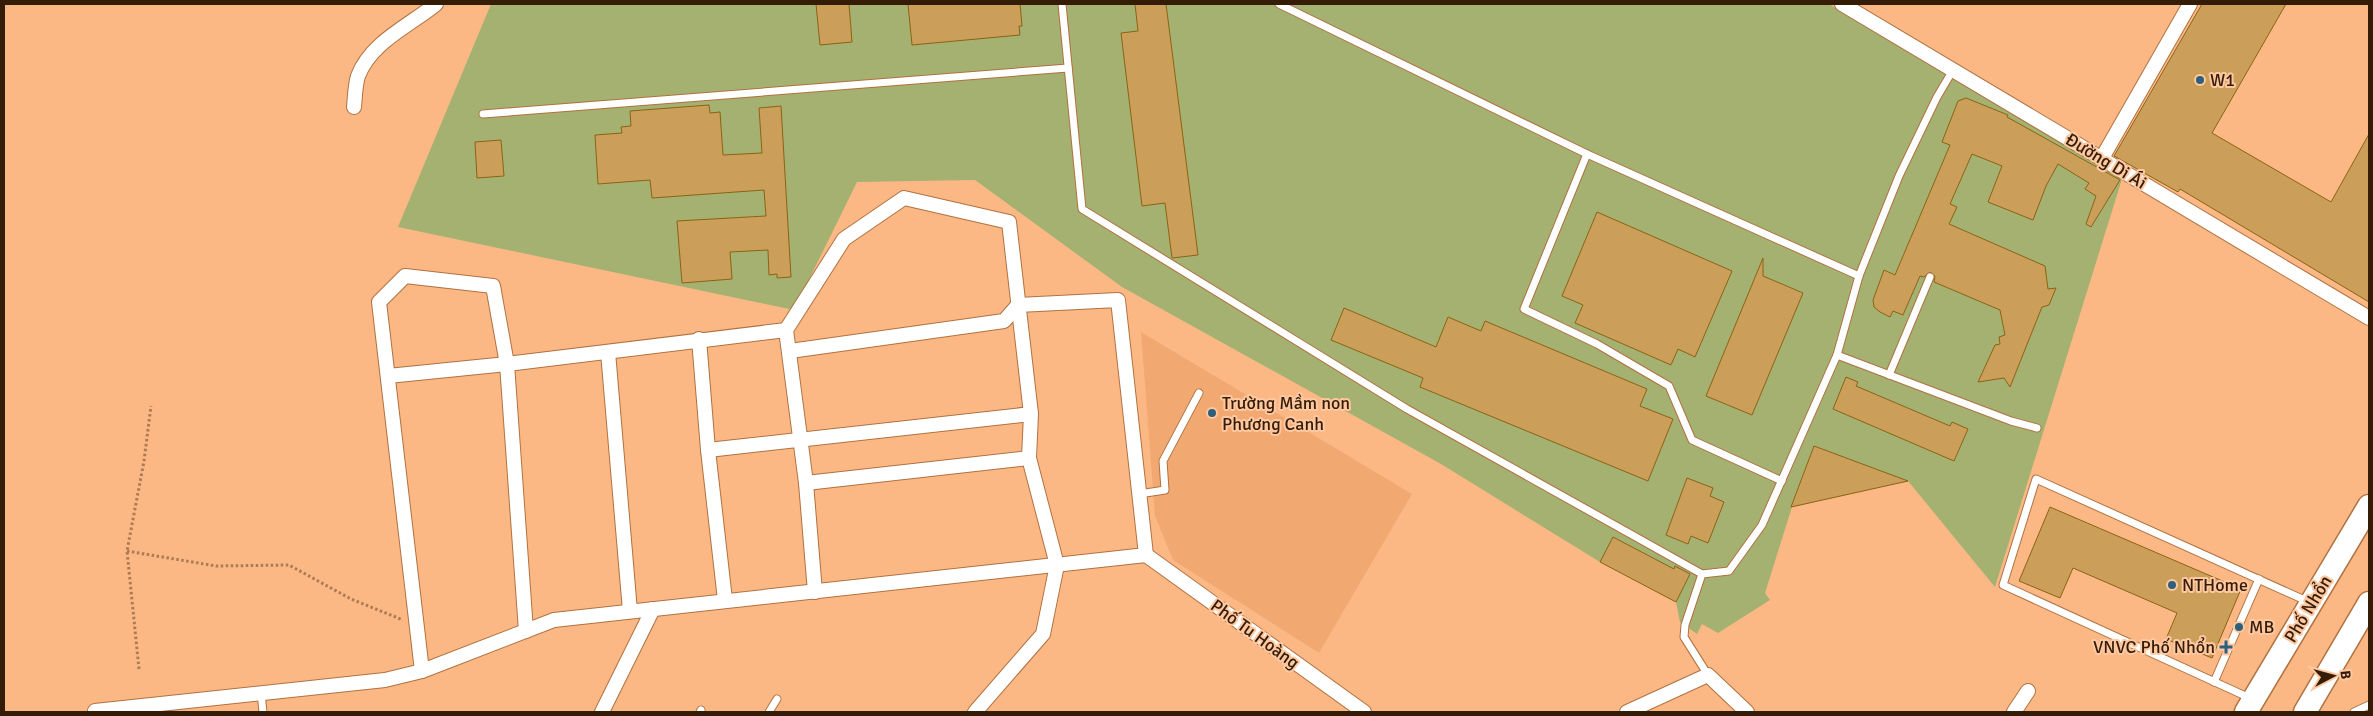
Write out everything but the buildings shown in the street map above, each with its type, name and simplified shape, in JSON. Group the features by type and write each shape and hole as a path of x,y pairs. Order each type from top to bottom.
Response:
{"highway":[{"name":"Phố Nhổn","path":"2250,706 2369,506"},
{"path":"2305,712 2369,604"}],"street":[{"path":"354,107 357,78 366,59 384,41 436,4"},
{"name":"Đường Di Ái","path":"1842,4 2369,318"},
{"path":"2102,158 2190,4"},
{"path":"815,592 806,483 786,330 844,239 904,198 1009,222 1031,414 1029,458 1057,565 1043,634 975,712"},
{"path":"422,671 380,302 405,276 493,286 507,364 526,631"},
{"path":"95,711 385,680 422,671 554,620 1146,555 1118,300 1018,305 1004,321 790,350"},
{"path":"388,376 507,364 699,339 786,330"},
{"path":"699,339 708,450 725,600"},
{"path":"608,352 630,611"},
{"path":"708,450 1031,414"},
{"path":"806,483 1029,458"},
{"name":"Phố Tu Hoàng","path":"1146,555 1363,712"},
{"path":"602,712 653,610"},
{"path":"1627,712 1708,675 1747,712"},
{"path":"2014,712 2028,692"}],"lane":[{"path":"1062,4 1082,209 1408,409 1702,574 1729,571 1762,525 1837,355 1859,276 1899,176 1937,97 1953,70"},
{"path":"1279,4 1587,154 1859,276"},
{"path":"483,114 1068,68"},
{"path":"1587,154 1524,309 1596,344 1669,386 1692,440 1782,481"},
{"path":"1889,375 1930,277"},
{"path":"1837,355 2011,421 2037,428"},
{"path":"1139,494 1165,490 1163,462 1199,394"},
{"path":"2250,706 2214,682 2003,585 2036,479 2311,603"},
{"path":"1702,574 1685,625 1684,637 1708,675"},
{"path":"2214,682 2259,579"},
{"path":"261,693 263,712"},
{"path":"769,712 776,699"},
{"path":"2354,712 2369,705"}],"path":[{"path":"139,669 127,550 144,461 151,406"},
{"path":"127,550 216,566 289,566 351,599 417,626"}],"shaded area":[{"name":"Trường Mầm non Phương Canh","path":"1141,332 1412,494 1319,653 1173,560 1155,516"}],"green space":[{"path":"491,4 1829,4 2122,179 1995,587 1908,481 1792,507 1765,593 1770,600 1718,633 1702,624 1697,634 1680,622 1676,602 1600,562 1441,464 1122,287 975,180 857,182 794,310 398,227"}],"place":[{"name":"W1","path":"2200,80"},
{"name":"Trường Mầm non Phương Canh","path":"1212,413"},
{"name":"NTHome","path":"2172,585"},
{"name":"MB","path":"2239,627"},
{"name":"VNVC Phố Nhổn","path":"2226,647"}]}
